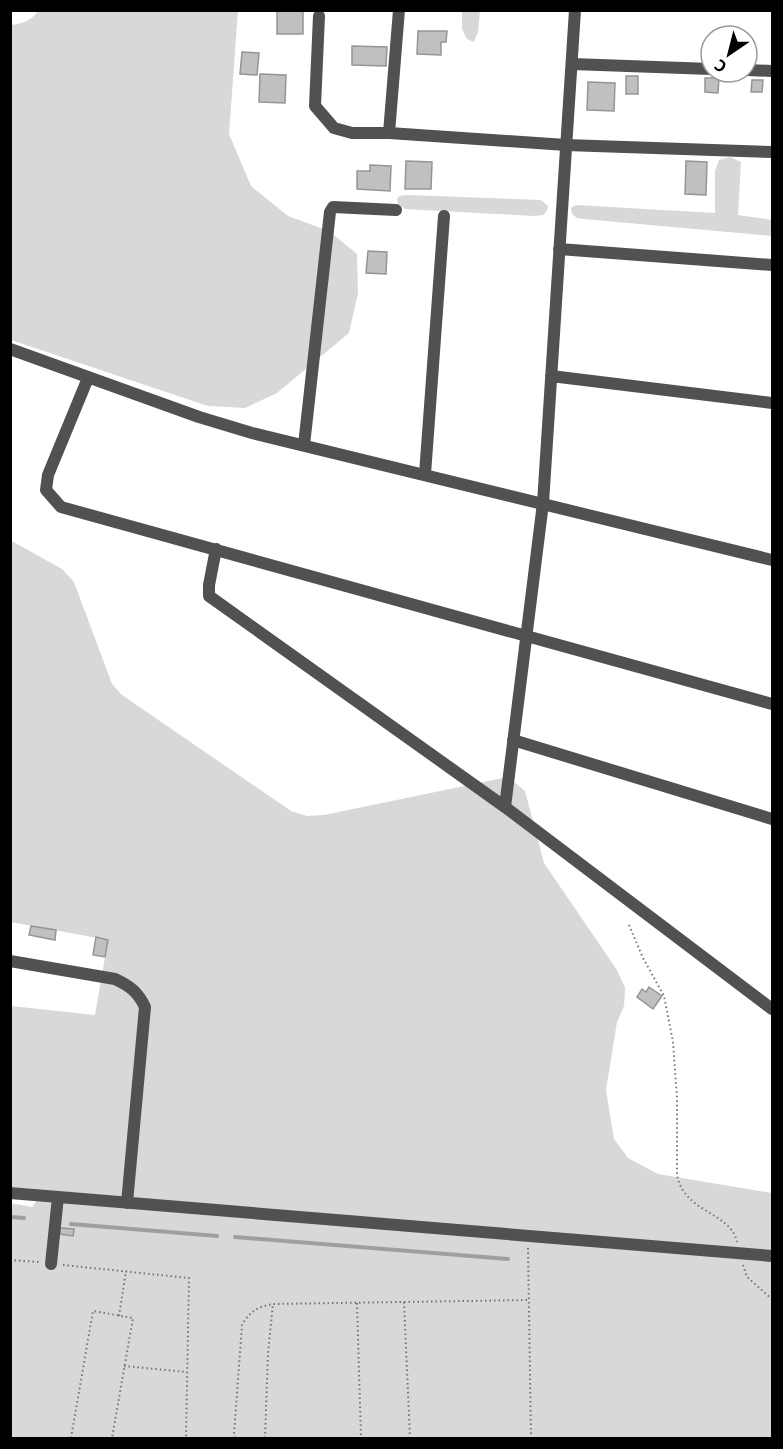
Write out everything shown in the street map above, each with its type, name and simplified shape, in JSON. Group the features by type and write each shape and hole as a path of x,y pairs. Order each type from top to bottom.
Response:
{"lane":[{"path":"389,133 399,10"},
{"path":"505,807 543,503 575,10"},
{"path":"319,16 315,106 334,128 352,133 389,133 566,145 772,152"},
{"path":"572,64 699,69"},
{"path":"304,445 330,212 333,207 396,210"},
{"path":"425,474 444,216"},
{"path":"560,249 772,266"},
{"path":"10,349 199,417 252,433 772,560"},
{"path":"551,376 772,403"},
{"path":"88,378 48,475 46,490 62,507 772,704"},
{"path":"216,549 209,596 505,807 772,1009"},
{"path":"513,740 772,819"},
{"path":"10,961 116,979 141,997 145,1007 127,1203"},
{"path":"10,1193 772,1256"},
{"path":"51,1264 58,1197"}],"path":[{"path":"628,925 664,996 673,1042 679,1188 694,1205 718,1218 735,1235 747,1277 772,1299"},
{"path":"529,1236 531,1438"},
{"path":"10,1260 189,1278 186,1438"},
{"path":"118,1316 126,1271"},
{"path":"235,1438 242,1325 249,1313 258,1307 273,1304 530,1300"},
{"path":"404,1302 410,1438"},
{"path":"357,1303 361,1438"},
{"path":"266,1438 268,1353 273,1304"},
{"path":"71,1438 93,1311 133,1318 112,1438"},
{"path":"124,1366 187,1372"}],"shaded area":[{"path":"38,11 238,11 229,134 251,186 288,216 329,231 357,254 358,293 349,333 277,393 245,408 208,406 11,340 10,25 26,21"},
{"path":"462,11 480,11 478,32 474,42 467,39 462,29"},
{"path":"730,157 741,162 738,215 772,220 772,236 584,219 572,214 571,208 576,205 715,213 715,171 719,160"},
{"path":"405,195 541,200 548,206 543,215 534,216 405,209 398,204 397,199"},
{"path":"10,540 62,569 74,582 112,684 122,695 291,811 307,816 324,815 503,778 514,782 525,791 544,863 617,970 625,988 624,1006 617,1022 606,1090 614,1139 628,1158 658,1174 772,1193 772,1253 11,1187 11,1006 95,1015 108,940 11,922"},
{"path":"38,1199 772,1259 772,1438 11,1438 10,1203 32,1207"}],"building":[{"path":"277,10 303,10 303,34 277,34"},
{"path":"418,31 447,31 446,42 441,42 441,55 417,54"},
{"path":"352,46 387,47 386,66 352,65"},
{"path":"242,52 259,53 257,75 240,74"},
{"path":"260,74 286,75 285,103 259,102"},
{"path":"626,76 638,76 638,94 626,94"},
{"path":"759,80 763,80 762,92 751,92 752,84 759,84"},
{"path":"588,82 615,83 614,111 587,110"},
{"path":"705,84 719,84 718,93 705,92"},
{"path":"406,161 432,162 431,189 405,189"},
{"path":"686,161 707,162 706,195 685,194"},
{"path":"370,165 391,166 390,191 357,189 357,171 370,171"},
{"path":"368,251 387,252 386,274 366,273"},
{"path":"31,926 56,930 55,940 29,935"},
{"path":"96,937 108,940 105,957 93,955"},
{"path":"649,987 662,996 653,1009 637,997 642,989 646,992"},
{"path":"60,1228 74,1229 73,1236 60,1234"}],"waterway":[{"path":"10,1217 24,1218"},
{"path":"71,1224 217,1236"},
{"path":"235,1237 508,1259"}]}
